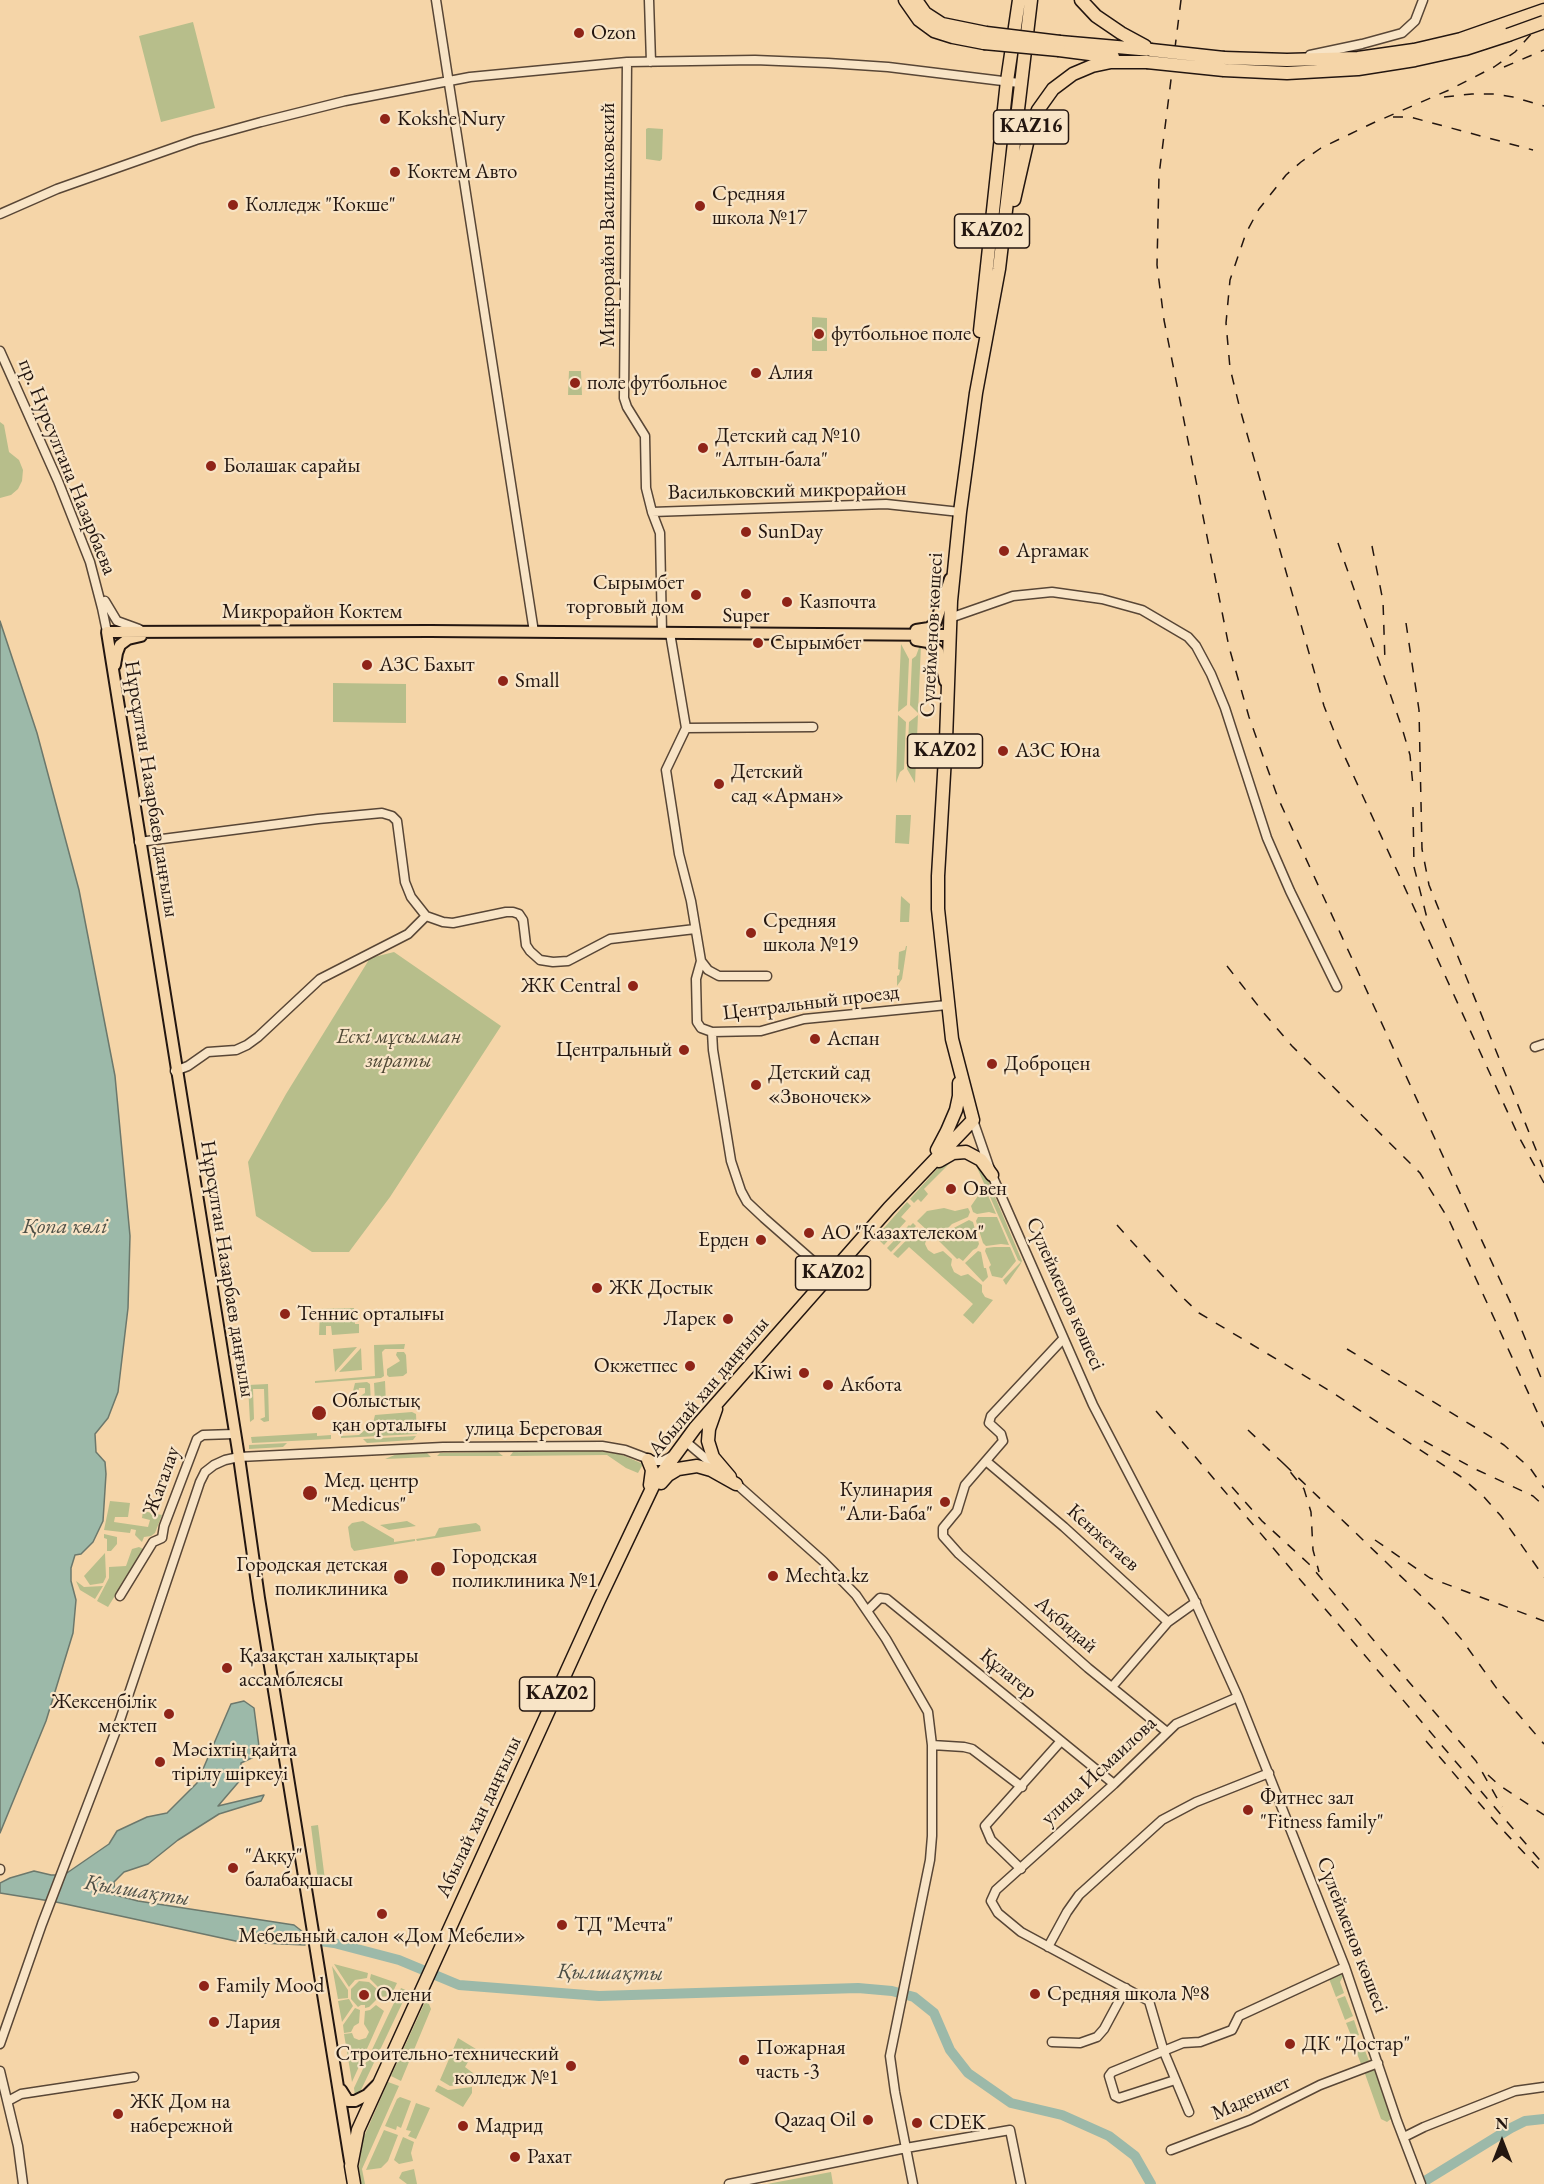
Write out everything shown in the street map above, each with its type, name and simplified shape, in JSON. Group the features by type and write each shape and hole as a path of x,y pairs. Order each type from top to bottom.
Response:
{"highway":[{"name":"KAZ16","path":"905,0 919,20 934,31 953,38 985,38 1287,73 1358,69 1465,49 1544,10"},
{"name":"KAZ16","path":"916,0 925,13 942,24 985,38"},
{"name":"KАZ02","path":"981,355 999,269 1017,0"},
{"name":"KАZ02","path":"981,355 1013,82 1031,0"},
{"name":"KAZ16","path":"1081,0 1096,16 1149,56"},
{"name":"KAZ16","path":"1224,64 1358,58 1414,50 1544,22"},
{"name":"KAZ16","path":"999,269 1026,144 1036,116 1045,100 1063,81 1082,69 1149,56"},
{"name":"Сүлейменов көшесі","path":"973,1120 955,1051 947,1005 938,909 938,876 950,618 960,512 981,355"},
{"name":"KАZ02","path":"919,1176 944,1139 958,1103 959,1088 955,1051"},
{"name":"Абылай хан даңғылы","path":"379,2083 654,1484 676,1453 689,1444 727,1392 919,1176 973,1120"},
{"path":"919,1176 944,1157 962,1151 977,1157 992,1175"},
{"path":"727,1392 713,1417 708,1441 713,1456 736,1484"},
{"path":"644,1504 652,1474 652,1466 648,1460"},
{"path":"644,1504 668,1475 686,1467 706,1468 736,1484"},
{"name":"KАZ02","path":"354,2184 351,2166 358,2130 379,2083"}],"main road":[{"path":"883,635 925,629 933,625 940,614 955,558"},
{"name":"Микрорайон Коктем","path":"107,632 883,635"},
{"name":"Нұрсұлтан Назарбаев даңғылы","path":"107,632 175,1071 351,2166"},
{"path":"114,683 116,657 120,645 134,637 160,632"},
{"path":"883,635 950,635"},
{"path":"883,635 922,641 933,646 940,657 948,696"},
{"path":"338,2081 348,2101 367,2095 379,2083"}],"street":[{"path":"436,0 534,632"},
{"path":"649,0 651,62"},
{"path":"1287,60 1402,33 1415,21 1422,0"},
{"path":"0,214 57,189 196,140 326,105 449,80 511,72 627,63 760,60 901,68 1013,82"},
{"name":"Микрорайон Васильковский","path":"627,63 624,398 645,436 646,484 652,512 660,533 666,633 686,728"},
{"name":"пр. Нурсултана Назарбаева","path":"0,351 62,491 95,578 107,632"},
{"name":"Васильковский микрорайон","path":"652,512 878,504 911,505 960,512"},
{"path":"95,578 110,612 117,621 127,626 160,632"},
{"path":"950,618 1013,596 1052,592 1102,598 1142,610 1188,637 1196,646 1211,675 1225,708 1267,838 1337,987"},
{"path":"712,1032 701,1028 697,1022 696,979 701,961 691,901 679,854 666,770 686,728 813,726"},
{"path":"139,842 382,813 392,816 397,821 405,882 416,905 426,916 443,922 453,922 513,912 519,914 523,920 526,945 540,960 553,962 575,958 610,939 696,929"},
{"path":"175,1071 188,1066 208,1052 236,1050 247,1045 320,979 408,934 426,916"},
{"path":"701,961 708,970 719,976 767,976"},
{"name":"Центральный проезд","path":"830,1276 747,1202 741,1191 731,1161 712,1032 761,1031 804,1019 947,1005"},
{"name":"Сүлейменов көшесі","path":"973,1120 992,1175 1108,1437 1196,1602 1238,1697 1345,1967 1422,2184"},
{"path":"986,1461 1002,1443 1003,1438 989,1423 991,1416 1063,1339"},
{"name":"Жагалау","path":"120,1596 153,1542 162,1538 164,1526 197,1439 203,1435 234,1434"},
{"path":"689,1444 823,1561 856,1594 925,1704 931,1723 932,1836 930,1860 891,2048 891,2064 913,2184"},
{"name":"улица Береговая","path":"0,2044 42,1924 120,1720 205,1472 225,1460 238,1457 433,1447 614,1448 648,1460"},
{"path":"648,1460 663,1461 676,1453"},
{"name":"Ақбидай","path":"986,1461 965,1485 957,1511 943,1528 943,1536 958,1554 1167,1732"},
{"name":"Кенжетаев","path":"986,1461 1064,1527 1168,1622"},
{"name":"Құлагер","path":"868,1610 879,1599 887,1599 1114,1784"},
{"path":"1112,1687 1168,1622 1196,1602"},
{"name":"улица Исмаилова","path":"1047,1947 1021,1932 998,1913 991,1901 996,1890 1183,1719 1238,1697"},
{"path":"1021,1869 991,1840 985,1826 1061,1741"},
{"path":"932,1745 972,1749 1022,1787"},
{"path":"1189,2112 1164,2052 1149,2001 1047,1947 1079,1895 1162,1821 1196,1802 1269,1773"},
{"path":"1175,2080 1119,2098 1115,2096 1109,2074 1183,2043 1200,2042 1232,2030 1239,2016 1345,1967"},
{"path":"1052,2042 1080,2043 1097,2037 1104,2029 1126,1988"},
{"name":"Мадениет","path":"1171,2150 1250,2120 1320,2085 1378,2063"},
{"path":"0,2071 18,2146 23,2184"},
{"path":"8,2101 28,2092 134,2076"},
{"path":"1404,2137 1515,2091 1544,2087"},
{"path":"729,2184 906,2148 1010,2130 1021,2184"}],"green space":[{"path":"193,22 215,108 161,122 139,36"},
{"path":"646,129 663,129 662,159 660,161 646,159"},
{"name":"футбольное поле","path":"812,317 827,318 827,351 812,351"},
{"name":"поле футбольное","path":"569,371 581,371 582,395 568,395"},
{"path":"0,422 4,425 9,452 19,460 23,470 22,481 18,489 11,495 0,498"},
{"path":"901,644 909,659 907,705 898,712"},
{"path":"920,645 918,713 910,705 912,659 916,656"},
{"path":"333,683 406,684 406,723 333,722"},
{"path":"898,715 906,722 904,769 900,772 896,783"},
{"path":"918,715 915,783 907,769 909,722"},
{"path":"896,815 911,815 909,844 895,843"},
{"path":"901,896 910,904 909,922 900,922"},
{"path":"906,946 902,979 897,986 897,976 900,970 898,969 899,952 905,950"},
{"name":"Ескі мұсылман зираты","path":"394,952 501,1026 390,1197 349,1252 312,1252 256,1216 248,1162 286,1094 370,958"},
{"path":"962,1152 975,1156 982,1166 1022,1261 1006,1285 1003,1280 1021,1262 1018,1260 975,1163 965,1158 955,1158 924,1189 928,1194 921,1202 918,1199 914,1203 910,1199 948,1157"},
{"path":"980,1193 987,1193 996,1214 973,1212 971,1206"},
{"path":"907,1202 911,1206 901,1217 906,1221 884,1245 876,1237"},
{"path":"944,1208 955,1211 968,1208 970,1212 968,1217 952,1224 937,1239 917,1221 927,1211"},
{"path":"978,1217 997,1217 1009,1245 986,1246 976,1221"},
{"path":"969,1220 973,1222 979,1244 963,1261 957,1259 939,1241 950,1230"},
{"path":"913,1223 916,1226 891,1252 887,1248"},
{"path":"918,1228 927,1237 925,1244 928,1250 934,1254 943,1251 952,1259 951,1265 954,1272 961,1276 968,1274 982,1285 985,1297 993,1300 973,1324 963,1315 973,1304 909,1247 898,1258 893,1254"},
{"path":"1010,1247 1016,1261 1002,1278 992,1276 989,1267 991,1265 985,1251 986,1248"},
{"path":"978,1251 981,1252 988,1277 983,1282 965,1263"},
{"path":"354,1308 355,1324 359,1324 359,1333 332,1335 331,1326 326,1326 326,1335 319,1335 320,1309"},
{"path":"405,1344 404,1349 385,1349 382,1352 384,1376 381,1378 315,1383 315,1381 375,1376 374,1345"},
{"path":"357,1347 335,1372 333,1349"},
{"path":"361,1348 362,1370 339,1372"},
{"path":"397,1352 404,1352 406,1355 407,1373 403,1376 389,1377 387,1369 400,1361 396,1355"},
{"path":"385,1381 386,1404 378,1405 375,1402 374,1383"},
{"path":"355,1383 370,1384 371,1403 368,1405 359,1397 365,1393 365,1388 359,1388 357,1396 353,1391"},
{"path":"268,1384 269,1421 264,1422 260,1419 265,1417 264,1389 253,1389 254,1419 250,1422 248,1385"},
{"path":"412,1412 416,1414 417,1434 341,1438 341,1436 359,1435 373,1423 375,1415"},
{"path":"317,1433 317,1436 331,1435 331,1439 252,1443 251,1437"},
{"path":"416,1436 413,1440 367,1443 363,1439"},
{"path":"287,1443 283,1447 249,1449 249,1445"},
{"path":"600,1451 620,1454 643,1464 638,1473 607,1455 510,1456 513,1452"},
{"path":"498,1452 503,1456 437,1456 440,1453"},
{"path":"427,1453 431,1457 385,1459 397,1454"},
{"path":"110,1501 130,1503 128,1517 115,1517 114,1522 148,1527 150,1520 142,1518 143,1511 162,1515 155,1533 144,1537 142,1542 135,1535 136,1530 131,1529 130,1533 104,1530"},
{"path":"363,1521 394,1539 394,1542 415,1539 415,1541 354,1551 351,1547 348,1527 352,1523"},
{"path":"407,1521 416,1526 389,1530 380,1525"},
{"path":"476,1523 480,1526 481,1531 417,1541 416,1539 435,1536 439,1528"},
{"path":"104,1534 117,1537 117,1544 111,1551 107,1551 107,1539 104,1538"},
{"path":"139,1547 143,1551 108,1607 97,1601 109,1578 109,1567 126,1566 132,1549"},
{"path":"105,1553 106,1577 103,1583 90,1585 84,1576"},
{"path":"76,1581 84,1587 103,1586 95,1599 80,1590"},
{"path":"318,1825 325,1880 318,1881 311,1826"},
{"path":"334,1964 368,1973 367,1978 355,1980 349,1987"},
{"path":"332,1966 348,1990 348,1998 338,1999"},
{"path":"1341,1971 1343,1976 1340,1982 1344,1993 1336,1997 1328,1976"},
{"path":"371,1974 397,1983 391,1996 379,1997 378,1987 370,1979"},
{"path":"359,1981 369,1982 377,1989 376,2000 369,2007 365,2008 365,2005 361,2005 358,2007 351,1999 351,1989"},
{"path":"401,1988 408,1991 361,2090 355,2096 354,2088"},
{"path":"1345,1996 1353,2016 1345,2020 1337,1999"},
{"path":"349,1999 353,2006 342,2022 338,2001"},
{"path":"425,2002 431,2009 401,2081 391,2076"},
{"path":"376,2005 384,2011 352,2082 344,2034 352,2033 354,2038 359,2040 366,2038 369,2032 364,2024 365,2011"},
{"path":"355,2008 360,2010 359,2023 351,2032 344,2033 343,2025"},
{"path":"1354,2020 1359,2035 1352,2038 1346,2023"},
{"path":"458,2038 476,2049 465,2067 473,2073 466,2084 450,2086 440,2080"},
{"path":"1361,2040 1369,2061 1361,2064 1353,2043"},
{"path":"1374,2067 1392,2118 1387,2122 1381,2119 1364,2071"},
{"path":"388,2082 399,2086 362,2169 365,2184 361,2184 359,2167 363,2139"},
{"path":"438,2085 448,2090 472,2087 472,2093 463,2107 435,2091"},
{"path":"400,2097 411,2101 401,2128 397,2126 396,2130 385,2126"},
{"path":"416,2103 430,2108 416,2139 408,2136 411,2131 406,2130"},
{"path":"384,2130 398,2135 388,2161 381,2168 366,2170"},
{"path":"403,2137 414,2142 411,2153 413,2161 399,2164 394,2160"},
{"path":"414,2169 417,2184 407,2184 399,2178 402,2172"},
{"path":"831,2172 833,2184 767,2184"}],"water":[{"name":"Қопа көлі","path":"0,621 37,733 79,890 115,1076 130,1236 128,1308 118,1392 108,1418 95,1434 96,1452 105,1462 103,1521 93,1542 81,1554 75,1555 71,1568 71,1581 76,1600 73,1633 46,1721 0,1833"},
{"path":"244,1701 254,1708 260,1754 241,1763 242,1778 218,1806 264,1795 261,1801 219,1814 178,1840 148,1864 124,1872 114,1882 115,1895 138,1901 294,1925 303,1932 305,1945 240,1942 56,1902 0,1893 0,1883 34,1871 64,1875 109,1844 117,1831 147,1817 167,1813 197,1783 231,1704"}],"waterway":[{"name":"Қылшақты","path":"292,1937 334,1943 399,1960 459,1985 599,1996 858,1988 892,1991 914,1997 934,2013 950,2050 968,2073 1011,2103 1062,2115 1109,2136 1135,2156 1151,2184"},
{"name":"Қылшақты","path":"1420,2184 1511,2128 1525,2121 1544,2119"}],"railway":[{"path":"1181,0 1159,175 1157,265 1164,320 1229,647 1249,717 1278,798 1512,1306 1544,1385"},
{"path":"1544,20 1515,52 1494,67 1321,148 1286,175 1259,209 1246,233 1230,280 1226,323 1230,368 1240,409 1324,706 1339,744 1519,1137 1544,1183"},
{"path":"1504,67 1544,50"},
{"path":"1444,97 1493,94 1544,106"},
{"path":"1393,117 1410,117 1533,150"},
{"path":"1338,543 1402,728 1410,755 1413,786"},
{"path":"1372,546 1383,601 1385,662"},
{"path":"1406,623 1419,710 1422,849 1429,885 1543,1167"},
{"path":"1413,807 1414,867 1428,922"},
{"path":"1227,966 1292,1046 1420,1173 1449,1220 1544,1427"},
{"path":"1117,1225 1199,1313 1330,1391 1460,1476 1501,1516 1544,1577"},
{"path":"1347,1349 1504,1445 1530,1468 1544,1488"},
{"path":"1156,1411 1544,1865"},
{"path":"1248,1430 1284,1464 1304,1489 1311,1512 1313,1550 1319,1572"},
{"path":"1424,1441 1473,1468 1533,1496 1544,1506"},
{"path":"1284,1464 1440,1614 1500,1693 1544,1744"},
{"path":"1232,1487 1262,1521 1309,1564 1476,1761 1502,1807"},
{"path":"1375,1540 1430,1578 1544,1621"},
{"path":"1426,1741 1498,1825 1544,1874"},
{"path":"1488,1775 1544,1815"}],"place":[{"name":"Ozon","path":"579,33"},
{"name":"Kokshe Nury","path":"385,119"},
{"name":"Коктем Авто","path":"395,172"},
{"name":"Колледж \"Кокше\"","path":"233,205"},
{"name":"Средняя школа №17","path":"700,206"},
{"name":"футбольное поле","path":"819,334"},
{"name":"Алия","path":"756,373"},
{"name":"поле футбольное","path":"575,383"},
{"name":"Детский сад №10 \"Алтын-бала\"","path":"703,448"},
{"name":"Болашак сарайы","path":"211,466"},
{"name":"SunDay","path":"746,532"},
{"name":"Аргамак","path":"1004,551"},
{"name":"Super","path":"746,594"},
{"name":"Сырымбет торговый дом","path":"696,595"},
{"name":"Казпочта","path":"787,602"},
{"name":"Сырымбет","path":"758,643"},
{"name":"АЗС Бахыт","path":"367,665"},
{"name":"Small","path":"503,681"},
{"name":"АЗС Юна","path":"1003,751"},
{"name":"Детский сад «Арман»","path":"719,784"},
{"name":"Средняя школа №19","path":"751,933"},
{"name":"ЖК Central","path":"633,986"},
{"name":"Аспан","path":"815,1039"},
{"name":"Центральный","path":"684,1050"},
{"name":"Доброцен","path":"992,1064"},
{"name":"Детский сад «Звоночек»","path":"756,1085"},
{"name":"Овен","path":"951,1189"},
{"name":"АО \"Казахтелеком\"","path":"809,1233"},
{"name":"Ерден","path":"761,1240"},
{"name":"ЖК Достык","path":"597,1288"},
{"name":"Теннис орталығы","path":"285,1314"},
{"name":"Ларек","path":"728,1319"},
{"name":"Окжетпес","path":"690,1366"},
{"name":"Kiwi","path":"804,1373"},
{"name":"Акбота","path":"828,1385"},
{"name":"Облыстық қан орталығы","path":"319,1413"},
{"name":"Мед. центр \"Medicus\"","path":"310,1493"},
{"name":"Кулинария \"Али-Баба\"","path":"945,1502"},
{"name":"Городская поликлиника №1","path":"438,1569"},
{"name":"Mechta.kz","path":"773,1576"},
{"name":"Городская детская поликлиника","path":"401,1577"},
{"name":"Қазақстан халықтары ассамблеясы","path":"227,1668"},
{"name":"Жексенбілік мектеп","path":"169,1714"},
{"name":"Мәсіхтің қайта тірілу шіркеуі","path":"160,1762"},
{"name":"Фитнес зал \"Fitness family\"","path":"1248,1810"},
{"name":"\"Аққу\" балабақшасы","path":"233,1868"},
{"name":"Мебельный салон «Дом Мебели»","path":"382,1914"},
{"name":"ТД \"Мечта\"","path":"562,1925"},
{"name":"Family Mood","path":"204,1986"},
{"name":"Средняя школа №8","path":"1035,1994"},
{"name":"Олени","path":"364,1995"},
{"name":"Лария","path":"214,2022"},
{"name":"ДК \"Достар\"","path":"1290,2044"},
{"name":"Пожарная часть -3","path":"744,2060"},
{"name":"Строительно-технический колледж №1","path":"571,2066"},
{"name":"ЖК Дом на набережной","path":"118,2114"},
{"name":"Qazaq Oil","path":"868,2120"},
{"name":"CDEK","path":"917,2123"},
{"name":"Мадрид","path":"463,2126"},
{"name":"Рахат","path":"515,2157"}]}
